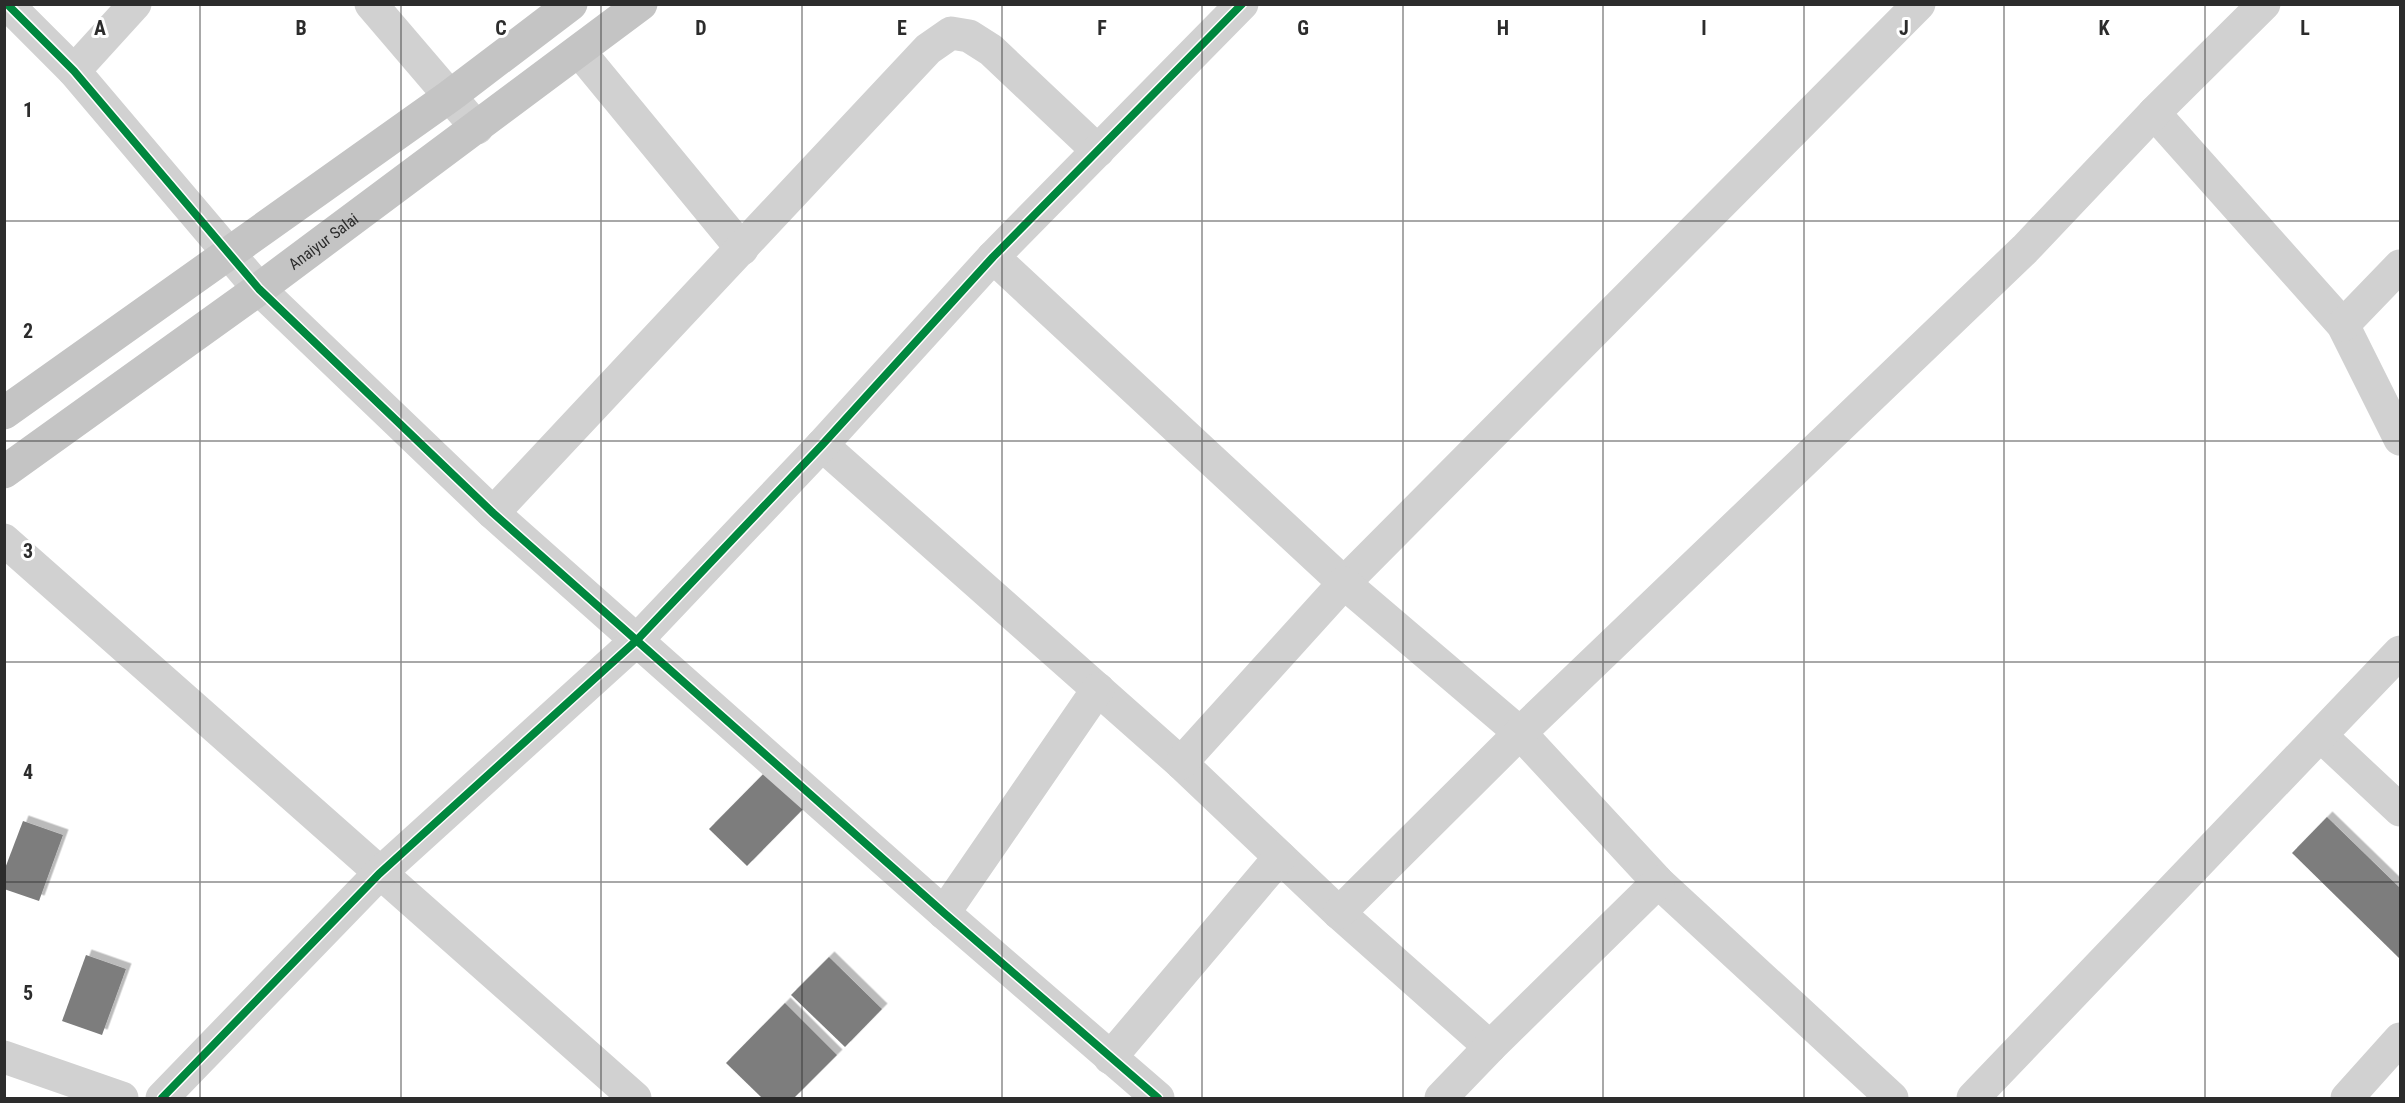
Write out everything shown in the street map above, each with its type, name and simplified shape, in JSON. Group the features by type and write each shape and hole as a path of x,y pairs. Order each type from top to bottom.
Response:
{"main road":[{"path":"4,413 230,255 450,96 571,4"},
{"name":"Anaiyur Salai","path":"4,472 259,289 641,4"}],"street":[{"path":"7,4 74,71 259,289 493,513 944,913 1158,1098"},
{"path":"74,71 135,4"},
{"path":"371,4 477,128"},
{"path":"162,1098 379,874 637,640 822,445 993,257 1242,4"},
{"path":"1181,763 1344,583 1919,4"},
{"path":"1339,913 1520,733 2025,249 2154,113 2264,4"},
{"path":"493,513 928,49 951,33 969,36 991,50 1098,151"},
{"path":"579,51 742,249"},
{"path":"2154,113 2343,325 2400,439"},
{"path":"993,257 1344,583 1520,733 1658,882 1892,1098"},
{"path":"2343,325 2400,266"},
{"path":"822,445 1181,763 1339,913 1490,1047"},
{"path":"4,540 635,1098"},
{"path":"1973,1098 2400,652"},
{"path":"944,913 1098,689"},
{"path":"2321,736 2400,810"},
{"path":"1110,1058 1280,857"},
{"path":"1441,1098 1658,882"},
{"path":"2347,1098 2400,1039"},
{"path":"4,1057 122,1098"}],"building":[{"path":"772,765 810,802 747,866 709,829"},
{"path":"2327,817 2400,888 2400,959 2292,853"},
{"path":"23,821 63,835 39,901 4,889 4,871"},
{"path":"86,955 126,969 102,1035 62,1021"},
{"path":"829,957 882,1009 845,1047 791,995"},
{"path":"785,1003 837,1055 794,1098 762,1098 726,1063"}],"cycle path":[{"path":"7,4 74,71 259,289 493,513 944,913 1158,1098"},
{"path":"162,1098 379,874 637,640 822,445 993,257 1242,4"}]}
